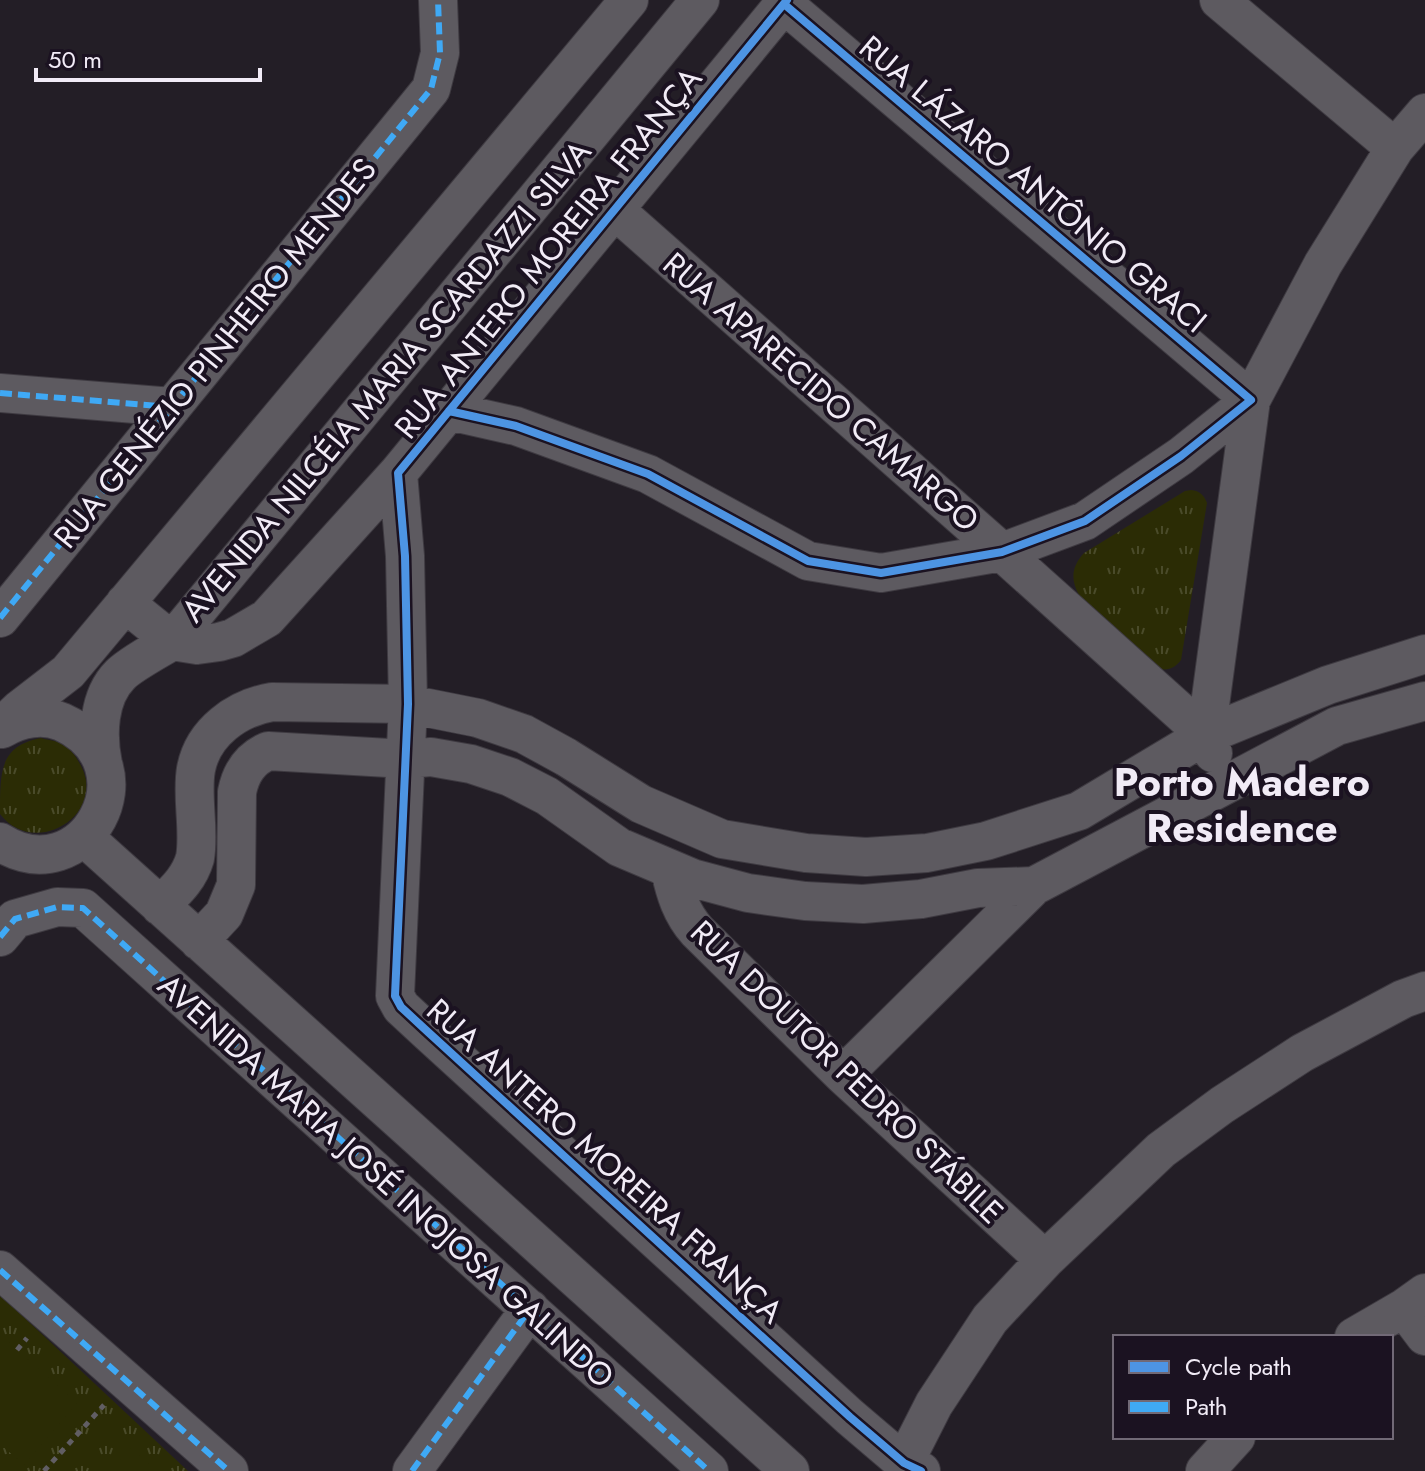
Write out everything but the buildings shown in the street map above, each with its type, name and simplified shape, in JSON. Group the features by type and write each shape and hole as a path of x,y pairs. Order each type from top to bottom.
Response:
{"street":[{"name":"RUA GENÉZIO PINHEIRO MENDES","path":"0,618 431,89 440,53 438,0"},
{"name":"AVENIDA NILCÉIA MARIA SCARDAZZI SILVA","path":"0,729 20,709 68,672 629,0"},
{"name":"AVENIDA NILCÉIA MARIA SCARDAZZI SILVA","path":"84,837 97,822 105,803 107,783 99,733 105,702 120,674 172,641 700,0"},
{"path":"1219,0 1395,148"},
{"name":"RUA ANTERO MOREIRA FRANÇA","path":"786,2 398,473 405,556 408,704 395,996 401,1007 850,1417 913,1467"},
{"name":"RUA LÁZARO ANTÔNIO GRACI","path":"786,2 1251,400"},
{"path":"1225,787 1206,735 1251,400 1323,264 1395,148 1425,113"},
{"name":"RUA APARECIDO CAMARGO","path":"615,210 1206,735"},
{"path":"0,393 172,407"},
{"path":"449,411 516,426 648,474 808,561 881,573 1002,552 1085,521 1181,456 1251,400"},
{"path":"125,603 172,641 197,645 219,642 246,632 267,618 398,473"},
{"path":"160,906 193,867 197,850 196,771 206,745 223,724 246,709 272,702 408,704 478,718 524,734 641,804 722,839 806,853 866,857 927,853 986,841 1079,811 1206,735 1328,685 1425,654"},
{"path":"843,1075 1034,886 1337,726 1425,701"},
{"path":"0,729 34,718 56,720 76,729 92,744 103,764"},
{"path":"223,724 255,758"},
{"path":"199,941 230,905 236,885 237,792 241,777 255,758 268,751 406,759 431,757 471,764 510,777 547,796 619,847 692,878 748,893 805,901 863,904 921,899 978,888 1034,886"},
{"path":"11,853 51,853 68,848 84,837 790,1471"},
{"name":"RUA DOUTOR PEDRO STÁBILE","path":"670,870 685,917 754,989 1045,1260"},
{"name":"AVENIDA MARIA JOSÉ INOJOSA GALINDO","path":"0,937 15,919 57,907 83,908 709,1471"},
{"path":"913,1467 934,1404 990,1319 1045,1260 1161,1150 1222,1105 1302,1053 1403,999 1425,991"},
{"path":"0,1270 229,1471"},
{"path":"412,1471 530,1309"},
{"path":"1359,1335 1418,1312"},
{"path":"1205,1471 1234,1439"}],"path":[{"path":"44,1471 126,1381"}],"green space":[{"path":"1191,490 1201,494 1207,503 1181,660 1173,667 1163,669 1155,667 1079,595 1074,584 1074,573 1084,553"},
{"path":"41,738 58,742 70,750 81,766 86,784 84,800 76,815 47,832 31,832 14,827 0,814 2,773 5,762 17,747"},
{"path":"0,1295 188,1471 0,1471"},
{"path":"0,1334 77,1403 24,1465 0,1444"},
{"path":"131,1448 157,1471 110,1471"}],"marked path":[{"path":"0,618 431,89 440,53 438,0"},
{"path":"0,393 172,407"},
{"path":"0,937 15,919 57,907 83,908 709,1471"},
{"path":"0,1270 229,1471"},
{"path":"412,1471 530,1309"}],"cycle path":[{"path":"787,0 398,473 405,556 408,704 395,996 401,1007 428,1032 850,1417 904,1463 921,1471"},
{"path":"449,411 516,426 648,474 808,561 881,573 1002,552 1085,521 1181,456 1251,400 784,4"}],"district":[{"name":"Porto Madero Residence","path":"1242,805"}]}
